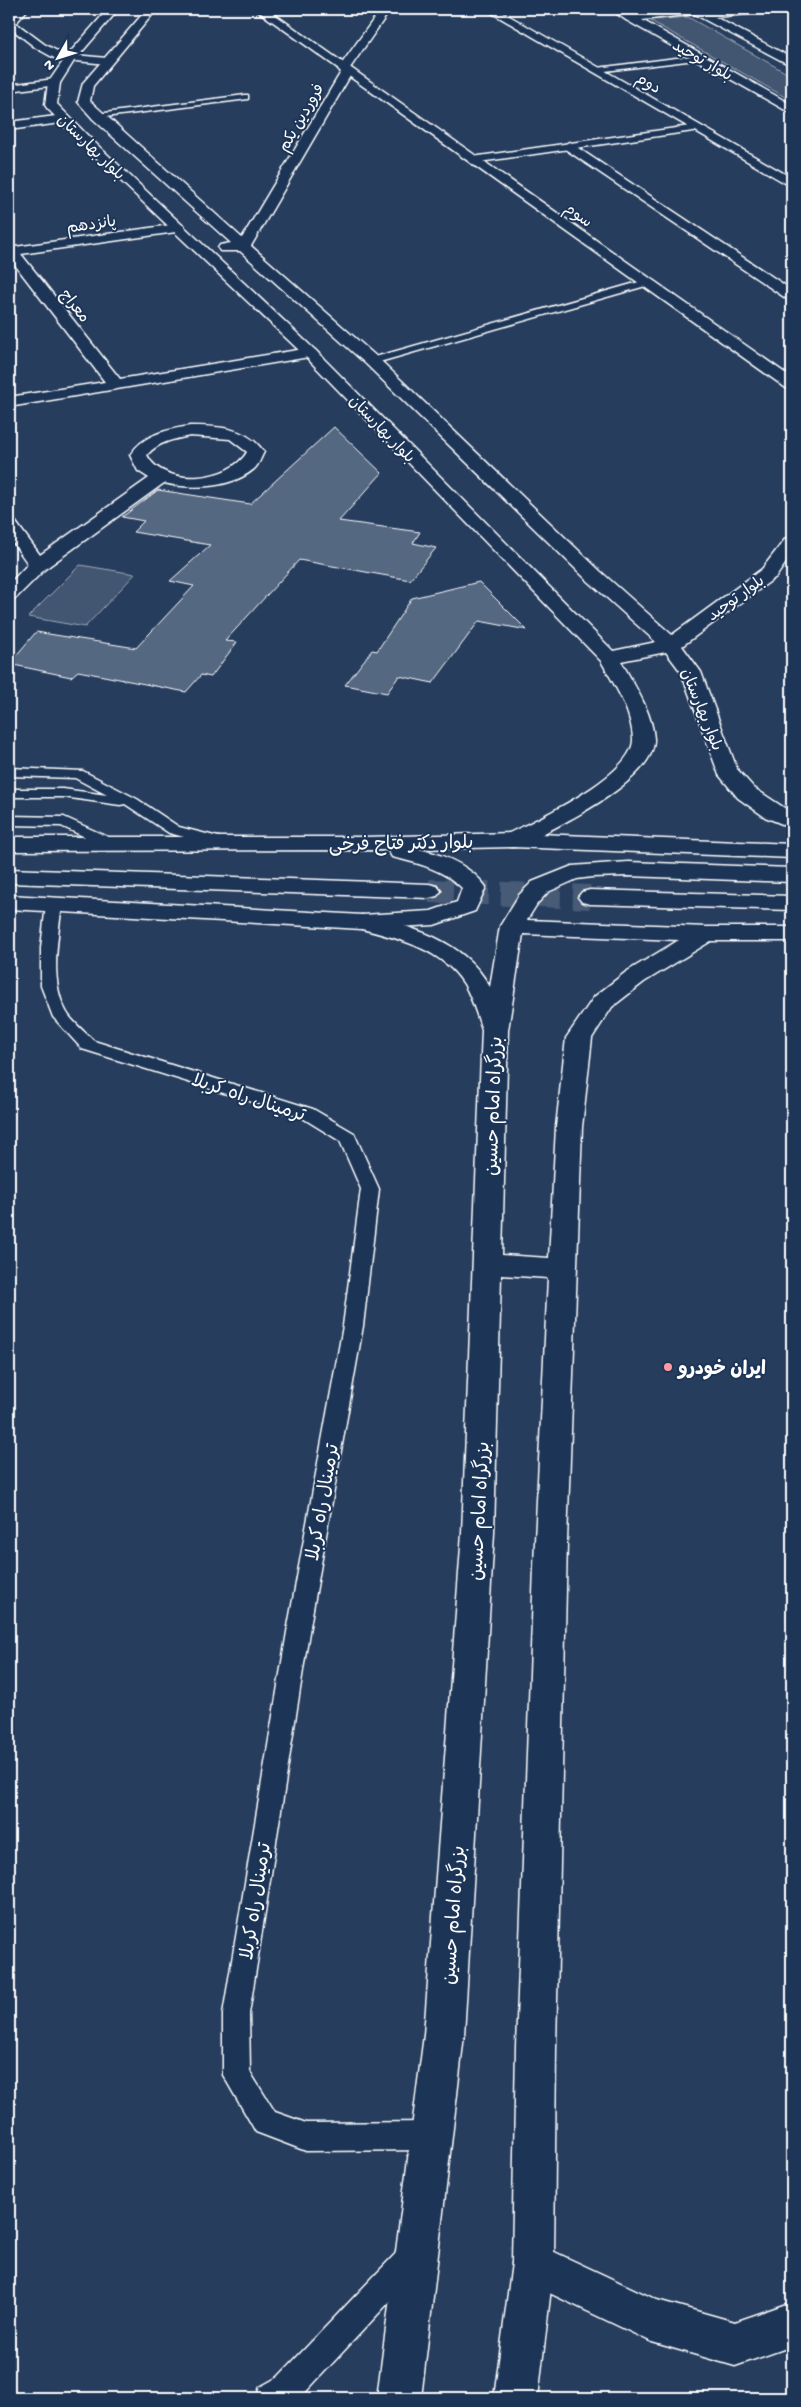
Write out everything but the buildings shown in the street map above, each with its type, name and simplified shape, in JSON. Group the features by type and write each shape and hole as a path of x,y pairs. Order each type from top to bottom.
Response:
{"main road":[{"path":"23,9 10,23 46,50 60,57 70,59 107,61"},
{"path":"9,88 54,83 70,59 114,9"},
{"name":"بلوار بهارستان","path":"152,9 87,85 84,102 97,116 372,361 594,575 671,645 691,672 727,770 746,793 773,812 792,821"},
{"path":"260,9 345,70"},
{"name":"فروردین یکم","path":"244,246 345,70 386,9"},
{"name":"دوم","path":"490,9 792,184"},
{"name":"بلوار توحید","path":"615,9 792,110"},
{"path":"630,18 698,12 769,9"},
{"path":"698,12 792,62"},
{"name":"سوم","path":"345,70 792,385"},
{"name":"بلوار بهارستان","path":"54,83 51,105 64,119 310,353 609,658 634,707 642,733 642,749 631,767 580,806 513,840"},
{"path":"9,126 64,119"},
{"path":"569,146 792,296"},
{"name":"پانزدهم","path":"10,251 178,228"},
{"path":"202,250 244,246"},
{"name":"معراج","path":"10,251 116,385"},
{"path":"9,402 310,353"},
{"path":"9,594 38,565 161,477 197,481 217,479 247,468 254,460 256,452 251,444 226,433 190,431 171,434 155,439 143,446 138,455 139,463 147,471 161,477"},
{"path":"9,525 38,565"},
{"name":"بلوار توحید","path":"671,645 769,573 792,542"},
{"path":"609,658 671,645"},
{"name":"بلوار دکتر فتاح فرخی","path":"9,844 365,844 513,840 792,851"},
{"path":"9,902 362,922 434,918 467,906 474,886 459,872 429,858 365,844"},
{"name":"بزرگراه امام حسین","path":"399,2398 444,2035 478,1533 495,1030 512,926 528,900 540,887 572,873 592,870 628,869 792,876"},
{"path":"9,876 429,891"},
{"path":"590,897 792,903"},
{"path":"362,922 408,934 448,953 473,979 495,1030"},
{"path":"512,926 706,934 792,934"},
{"path":"516,2398 533,2263 536,2047 551,1551 570,1127 579,1038 603,1002 635,977 706,934"},
{"path":"487,1264 563,1270"},
{"path":"533,2263 652,2320 735,2344 792,2324"}],"lane":[{"path":"596,70 700,57"},
{"path":"97,116 245,97"},
{"path":"472,160 696,128"},
{"path":"372,361 646,283"},
{"path":"9,772 78,774 132,802 174,830 229,844"},
{"path":"9,793 63,793 132,802"},
{"path":"9,821 64,822 112,844"},
{"name":"ترمینال راه کربلا","path":"54,904 49,948 50,986 61,1018 88,1045 307,1113 348,1138 370,1189 353,1326 298,1632 236,2014 237,2075 266,2122 306,2138 431,2136"},
{"path":"271,2398 289,2388 417,2252"}],"shaded area":[{"path":"688,17 792,76 792,101 649,20"},
{"path":"80,565 135,574 85,627 28,617"}],"tunnel":[{"path":"429,891 590,897"}],"place":[{"name":"ایران خودرو","path":"668,1367"}]}
